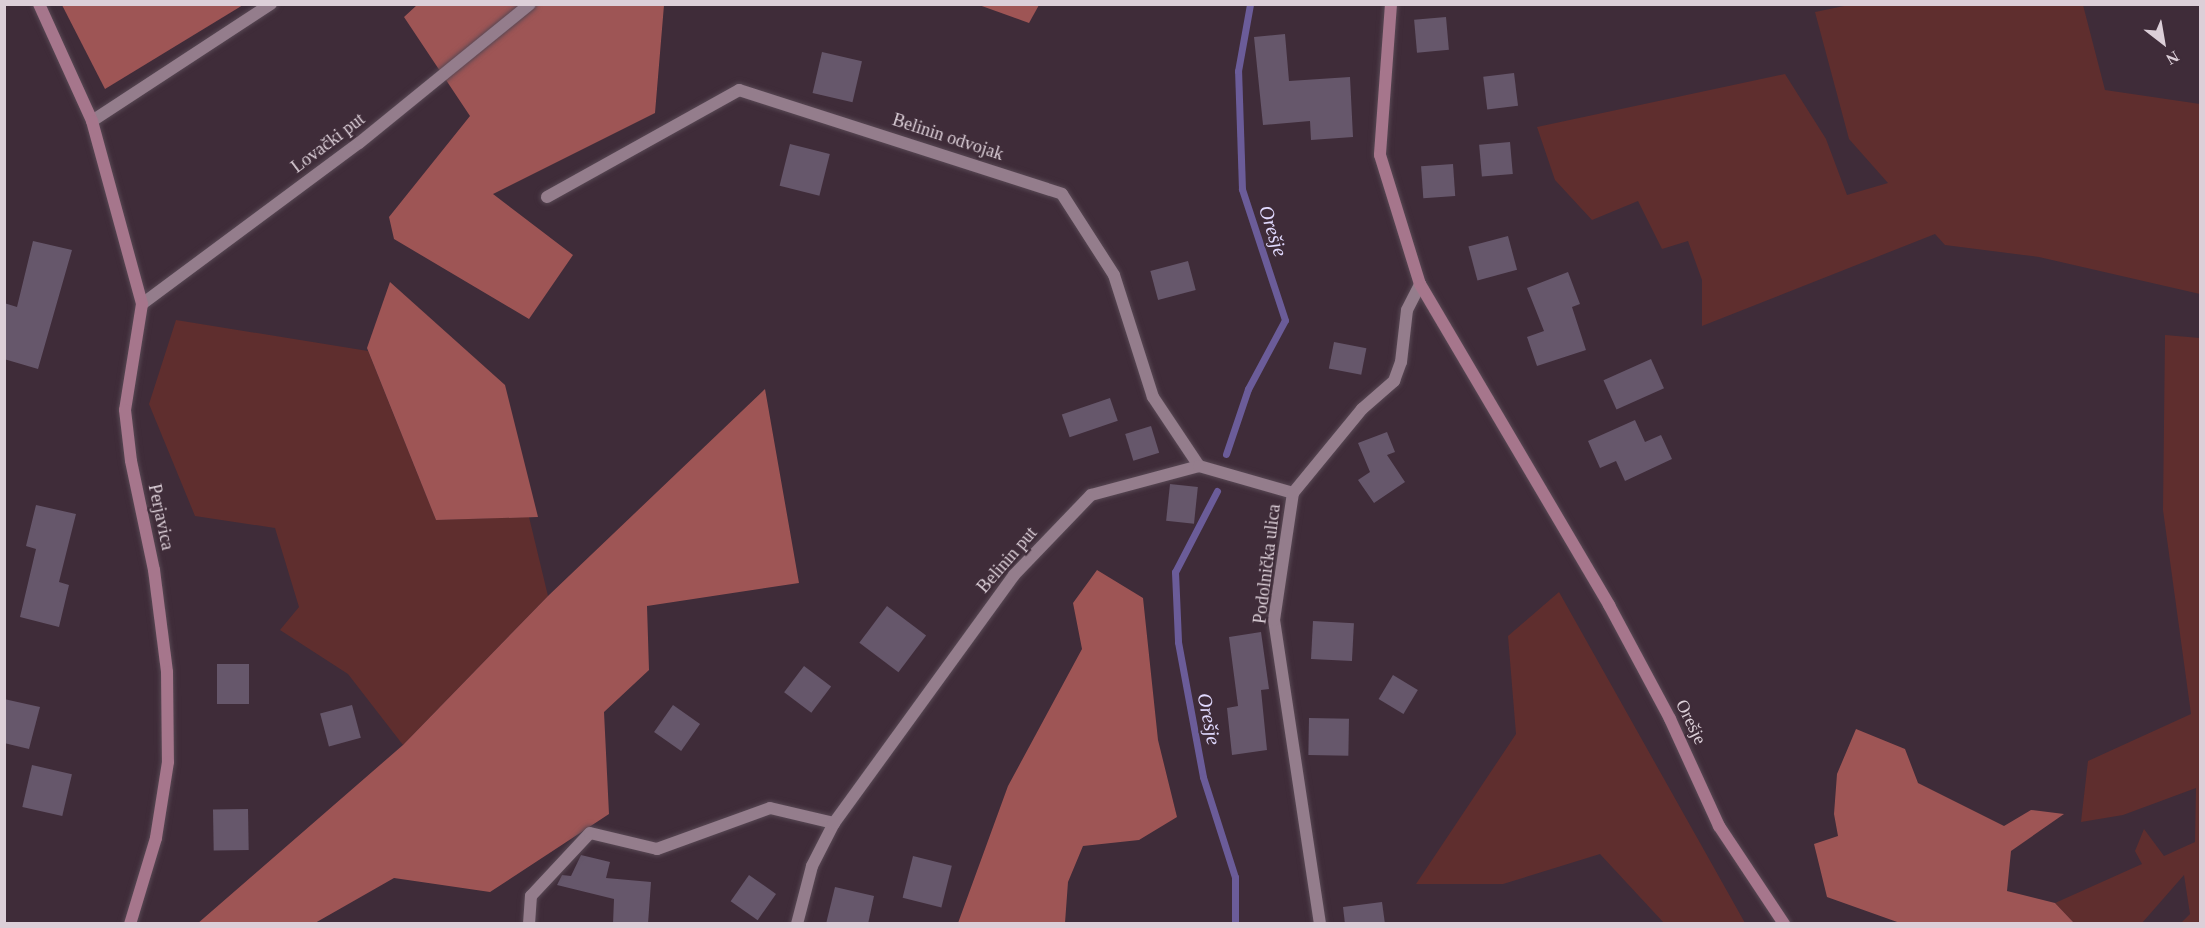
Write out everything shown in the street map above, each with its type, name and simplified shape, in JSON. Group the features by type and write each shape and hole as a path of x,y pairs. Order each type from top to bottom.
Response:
{"street":[{"name":"Perjavica","path":"39,4 92,121 142,304 125,410 167,672 168,762 156,838 130,924"},
{"path":"92,121 271,4"},
{"name":"Lovački put","path":"142,304 358,143 530,4"},
{"name":"Orešje","path":"1391,4 1380,155 1420,284 1609,605 1670,719 1719,826 1784,924"},
{"name":"Belinin odvojak","path":"547,197 740,90 1062,194 1114,275 1153,397 1199,466"},
{"name":"Podolnička ulica","path":"1320,924 1274,620 1293,493 1362,409 1394,381 1407,310 1420,284"},
{"path":"1199,466 1293,493"},
{"name":"Belinin put","path":"797,924 812,866 834,823 1014,575 1091,495 1199,466"},
{"path":"529,924 531,896 590,833 657,849 770,808 834,823"}],"shaded area":[{"path":"62,5 243,5 105,89"},
{"path":"417,5 664,5 655,113 493,194 573,255 529,319 394,239 389,217 470,116 404,17"},
{"path":"979,5 1039,5 1029,23"},
{"path":"1849,5 2083,5 2105,90 2200,104 2200,294 2039,257 1945,245 1935,234 1702,326 1702,280 1688,241 1662,249 1638,201 1592,220 1555,180 1537,127 1785,74 1826,139 1847,195 1888,183 1849,139 1815,12"},
{"path":"390,282 505,385 538,517 436,520 367,348"},
{"path":"176,320 368,351 436,520 529,517 548,596 403,745 348,674 280,630 299,607 275,528 195,516 149,404"},
{"path":"2165,335 2200,338 2200,923 2181,923 2190,914 2184,875 2142,923 2074,923 2055,903 2142,864 2135,851 2144,829 2164,856 2195,842 2196,788 2123,815 2081,822 2088,761 2191,714 2163,510"},
{"path":"765,389 799,583 647,606 649,670 604,712 609,814 490,892 394,878 315,923 197,924 403,745 548,596"},
{"path":"1097,570 1143,598 1158,740 1177,817 1139,840 1083,846 1068,882 1065,923 958,923 1008,786 1082,649 1073,603"},
{"path":"1559,592 1745,923 1664,923 1600,854 1503,884 1416,884 1516,734 1508,636"},
{"path":"1856,729 1905,749 1918,783 2004,826 2031,810 2064,814 2011,851 2007,891 2055,903 2074,923 1900,923 1827,897 1814,844 1838,836 1834,814 1837,774"}],"building":[{"path":"1446,17 1449,50 1417,53 1414,20"},
{"path":"1285,34 1289,81 1350,77 1353,137 1311,140 1310,121 1263,125 1254,37"},
{"path":"822,52 862,61 853,102 813,93"},
{"path":"1514,73 1518,106 1487,110 1483,77"},
{"path":"1510,142 1513,174 1482,177 1479,145"},
{"path":"790,144 830,154 819,196 780,186"},
{"path":"1453,164 1455,196 1423,198 1421,166"},
{"path":"1508,236 1517,270 1477,280 1468,247"},
{"path":"33,241 72,250 38,369 4,359 4,303 17,307"},
{"path":"1188,261 1196,290 1158,300 1150,271"},
{"path":"1568,272 1580,304 1572,307 1586,350 1537,366 1527,337 1544,331 1527,288"},
{"path":"1334,342 1366,348 1361,375 1329,369"},
{"path":"1651,359 1664,388 1617,409 1603,380"},
{"path":"1110,398 1118,421 1070,437 1062,415"},
{"path":"1635,420 1645,442 1661,435 1672,459 1625,481 1616,461 1600,468 1588,441"},
{"path":"1151,426 1159,453 1133,461 1125,434"},
{"path":"1387,432 1395,452 1387,455 1405,482 1374,503 1358,480 1370,472 1358,443"},
{"path":"1170,484 1198,487 1194,524 1166,521"},
{"path":"36,505 76,514 59,582 69,585 59,627 20,617 36,549 26,546"},
{"path":"887,606 926,635 898,672 859,643"},
{"path":"1313,621 1354,623 1352,661 1311,659"},
{"path":"1261,632 1269,689 1261,690 1267,750 1232,755 1227,708 1238,706 1229,637"},
{"path":"217,664 249,664 249,704 217,704"},
{"path":"804,666 831,686 811,713 784,692"},
{"path":"1393,675 1418,690 1403,714 1379,699"},
{"path":"4,699 40,707 29,749 4,743"},
{"path":"352,705 361,738 329,746 320,714"},
{"path":"673,705 700,724 681,751 654,732"},
{"path":"1309,718 1349,719 1348,756 1308,755"},
{"path":"32,765 72,774 62,816 22,807"},
{"path":"248,809 249,850 214,851 213,810"},
{"path":"581,855 610,862 606,878 651,882 648,924 613,924 614,899 557,885 562,875 571,876"},
{"path":"913,856 952,866 941,907 903,898"},
{"path":"749,875 776,894 758,920 731,901"},
{"path":"835,887 874,896 868,924 826,924"},
{"path":"1382,902 1385,924 1345,924 1343,907"}],"waterway":[{"name":"Orešje","path":"1226,454 1248,389 1285,320 1242,189 1238,71 1250,4"},
{"name":"Orešje","path":"1217,491 1175,572 1178,642 1203,777 1235,877 1235,924"}]}
